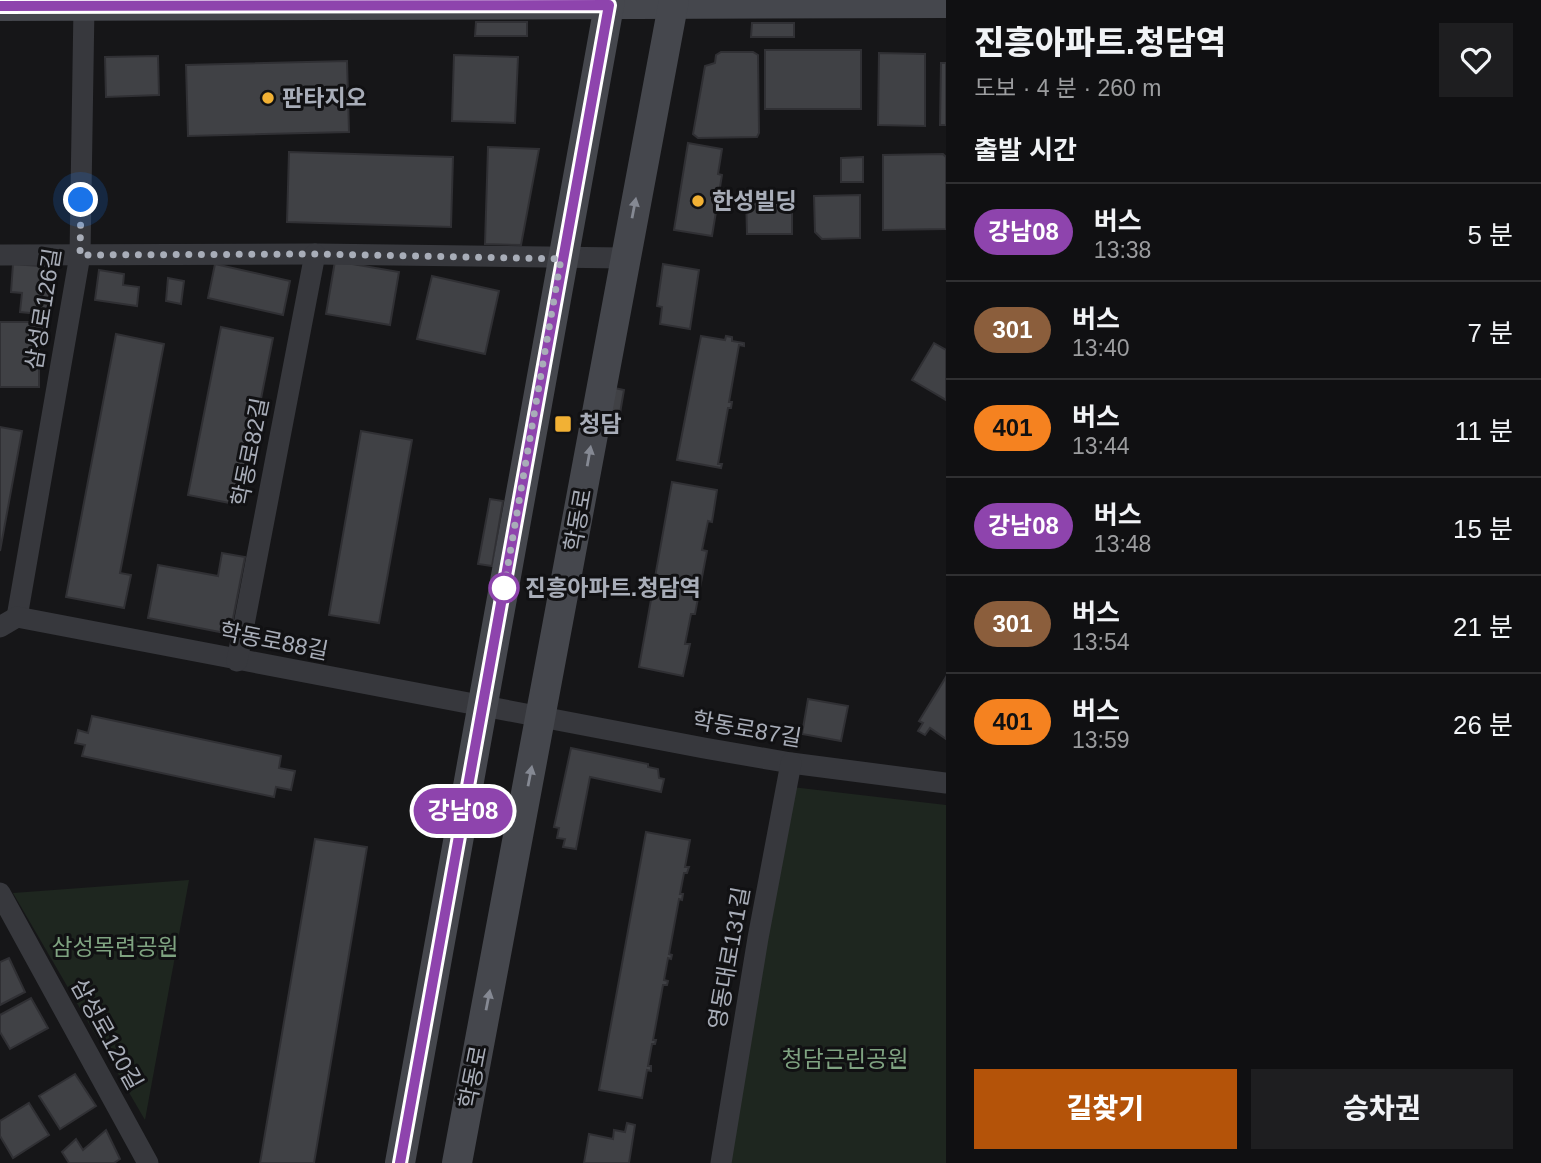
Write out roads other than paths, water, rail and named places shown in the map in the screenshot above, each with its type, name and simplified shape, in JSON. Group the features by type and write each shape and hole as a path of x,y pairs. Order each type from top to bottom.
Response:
{"main road":[{"path":"400,1163 561,259 610,3"},
{"name":"학동로","path":"457,1163 624,258 674,3"},
{"path":"0,6 946,3"}],"street":[{"name":"삼성로126길","path":"9,622 80,255 84,6"},
{"path":"0,255 315,254 624,258"},
{"name":"학동로82길","path":"237,661 315,254"},
{"name":"학동로88길","path":"9,622 237,661 541,718"},
{"name":"학동로87길","path":"541,718 791,763 946,783"},
{"name":"영동대로131길","path":"721,1163 758,938 791,763"},
{"name":"삼성로120길","path":"0,893 148,1163"}],"place":[{"name":"판타지오","path":"268,98"},
{"name":"한성빌딩","path":"698,201"},
{"name":"청담","path":"563,424"},
{"name":"진흥아파트.청담역","path":"504,588"}],"park label":[{"name":"삼성목련공원","path":"115,947"},
{"name":"청담근린공원","path":"845,1059"}]}
